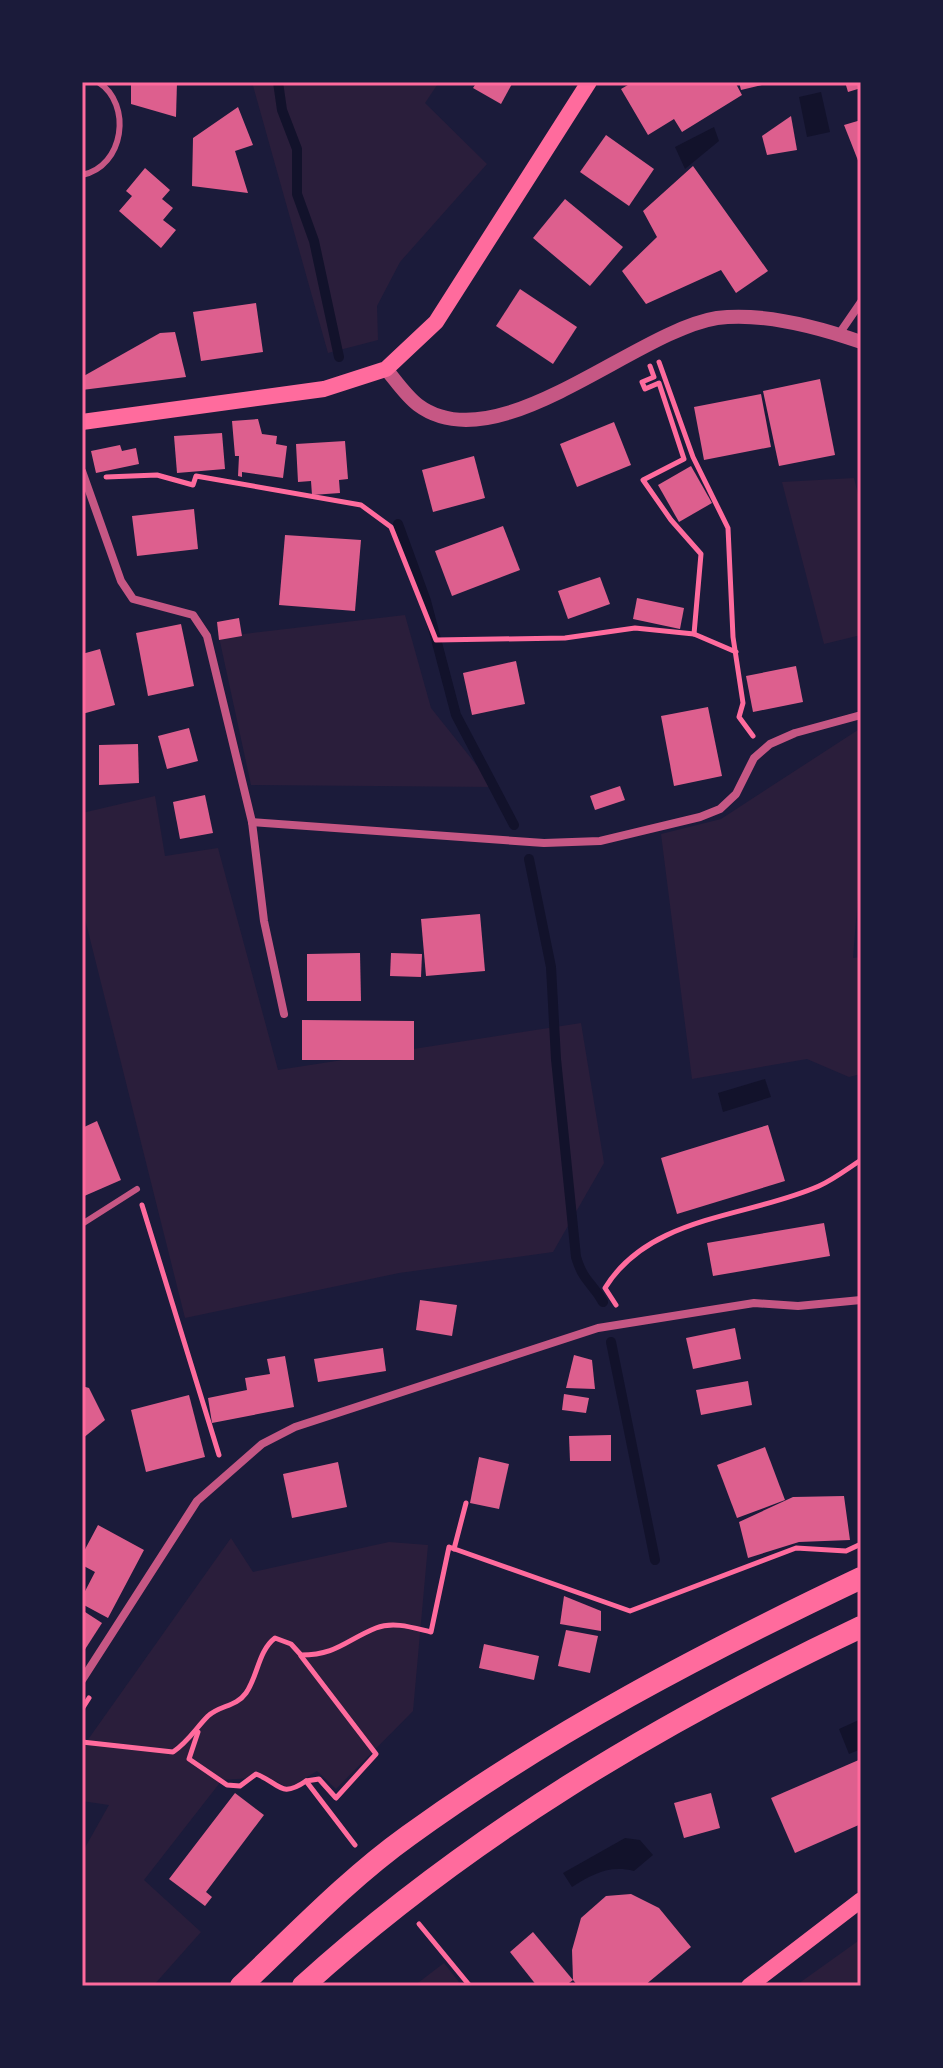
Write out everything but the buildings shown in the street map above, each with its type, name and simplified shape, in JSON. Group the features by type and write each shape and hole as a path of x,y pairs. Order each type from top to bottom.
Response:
{"highway":[{"path":"241,1986 406,1838 504,1771 590,1716 745,1634 861,1578"},
{"path":"303,1986 397,1907 549,1798 624,1751 763,1673 861,1627"}],"main road":[{"path":"82,422 324,389 386,369 436,322 589,82"},
{"path":"749,1986 861,1900"}],"street":[{"path":"839,334 861,302"},
{"path":"386,369 419,406 449,418 484,419 517,412 654,342 716,318 762,318 839,334 861,342"},
{"path":"84,475 121,581 133,599 193,615 207,636 252,822 264,921 284,1014"},
{"path":"252,822 544,843 600,841 700,817 720,809 736,794 754,758 763,751 795,733 861,715"},
{"path":"82,1680 197,1501 262,1444 295,1427 598,1328 754,1303 798,1306 861,1300"}],"lane":[{"path":"82,175 92,173 118,142 120,118 117,99 98,82"},
{"path":"82,1224 137,1189"}],"path":[{"path":"659,360 693,457 728,528 736,652 743,703 739,717 763,751"},
{"path":"654,377 642,382 645,389 659,383 684,459 643,480 671,520 701,554 700,597 694,634"},
{"path":"84,475 157,475 193,485 196,476 361,505 391,527 436,640 565,638 635,628 694,634 736,652"},
{"path":"606,1308 617,1304 605,1288 607,1284 640,1247 686,1227 820,1186 861,1160"},
{"path":"137,1189 225,1475"},
{"path":"454,1549 466,1503"},
{"path":"301,1655 339,1650 377,1627 398,1625 431,1632 449,1547 630,1611 796,1548 846,1551 861,1544"},
{"path":"82,1742 173,1752 209,1715 234,1704 246,1693 267,1644 275,1638 291,1644 301,1655 376,1754 336,1798 319,1779 306,1781 293,1790 284,1790 256,1774 240,1786 227,1785 189,1759 199,1727"},
{"path":"306,1781 350,1839"},
{"path":"451,1963 470,1986"}],"shaded area":[{"path":"252,82 439,82 425,103 487,164 400,262 377,306 378,340 328,353"},
{"path":"821,92 830,132 807,137 799,97"},
{"path":"714,127 719,141 685,169 675,147"},
{"path":"854,478 861,506 861,635 824,644 782,482"},
{"path":"405,615 431,708 494,787 251,785 219,637"},
{"path":"861,728 861,858 853,958 861,957 861,1074 849,1077 807,1059 692,1079 661,834 721,819"},
{"path":"155,796 165,856 218,848 278,1070 581,1023 604,1163 553,1252 399,1273 185,1318 82,907 82,813"},
{"path":"765,1079 771,1097 723,1112 718,1093"},
{"path":"231,1538 253,1572 389,1542 428,1545 413,1711 336,1789 317,1771 289,1788 267,1777 222,1780 144,1880 201,1932 153,1986 82,1986 82,1853 109,1805 82,1801 82,1748"},
{"path":"861,1719 861,1749 849,1754 839,1729"},
{"path":"625,1838 640,1840 653,1855 634,1871 617,1869 602,1872 572,1887 563,1873"},
{"path":"861,1939 861,1986 799,1986 798,1984"},
{"path":"444,1963 462,1986 414,1986"}],"waterway":[{"path":"278,82 282,110 297,149 297,194 314,241 339,357"},
{"path":"398,524 426,601 456,715 514,825"},
{"path":"529,859 551,967 556,1059 576,1257 585,1277 603,1302"},
{"path":"611,1342 655,1560"}]}
